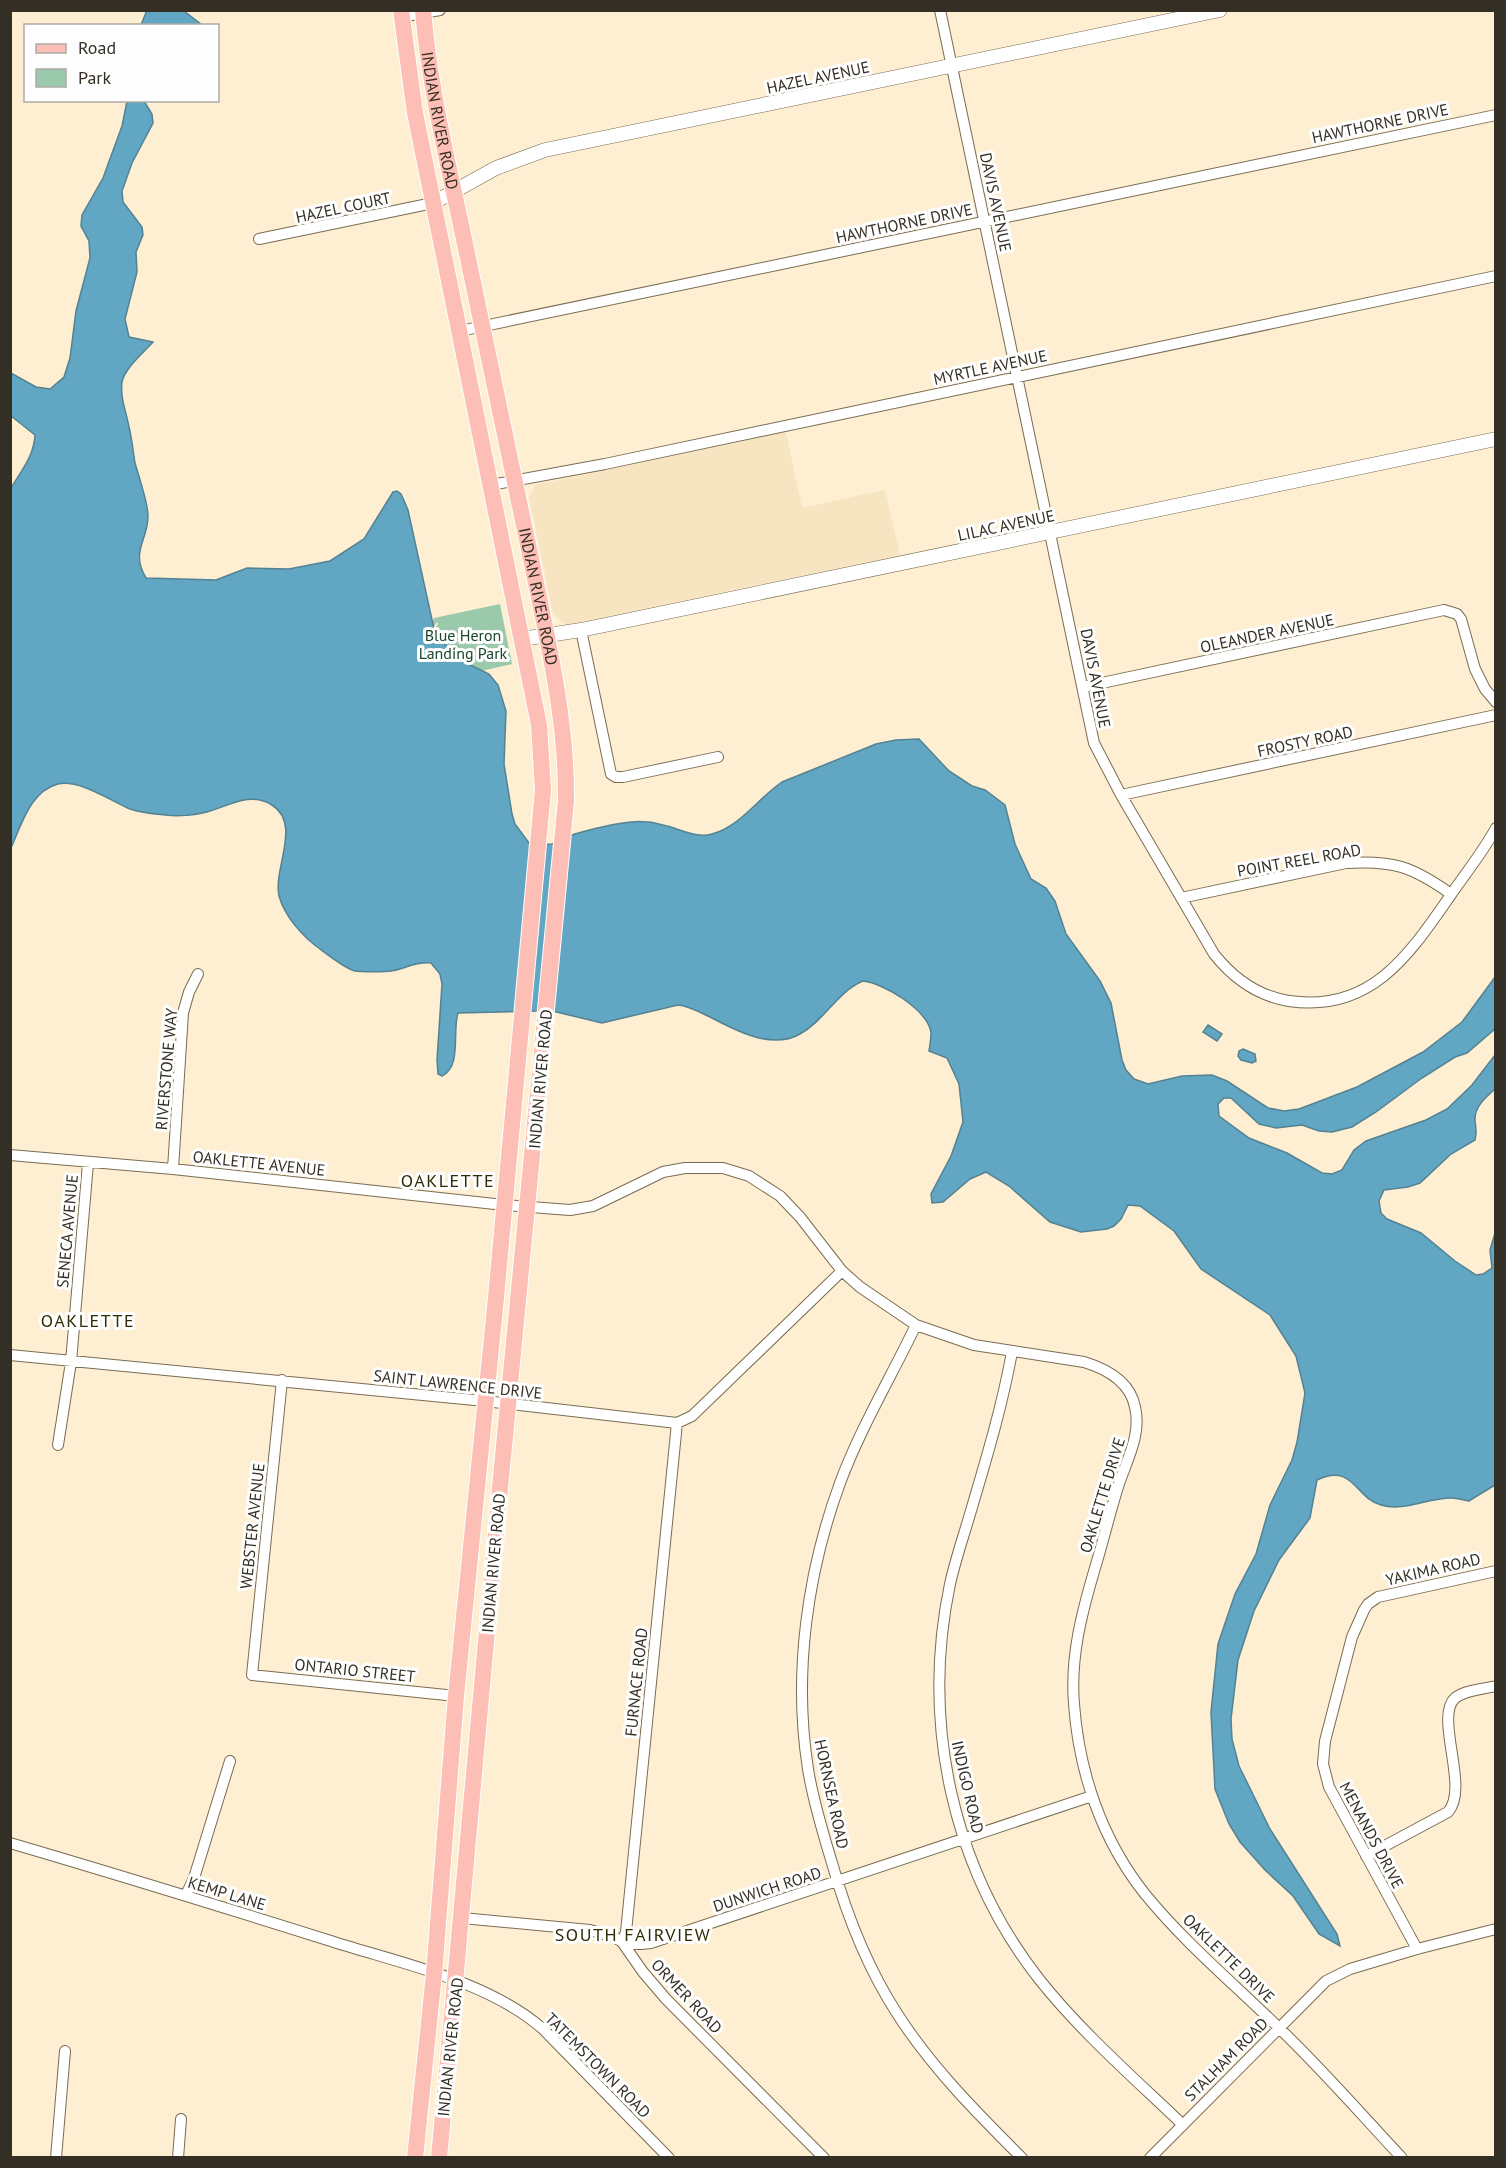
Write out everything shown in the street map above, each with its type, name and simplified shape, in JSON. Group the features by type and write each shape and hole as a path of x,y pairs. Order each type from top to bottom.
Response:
{"main road":[{"name":"INDIAN RIVER ROAD","path":"429,11 430,68 547,635 564,739 566,779 566,801 438,2157"},
{"name":"INDIAN RIVER ROAD","path":"401,14 409,78 433,203 539,725 543,776 456,1696 434,1974 415,2157"}],"street":[{"name":"DAVIS AVENUE","path":"940,10 1094,743 1121,795 1214,954 1232,974 1265,994 1278,999 1305,1003 1344,998 1362,990 1381,978 1419,942 1496,828"},
{"name":"HAZEL AVENUE","path":"433,203 514,160 545,150 1220,10"},
{"path":"401,14 429,11"},
{"name":"HAWTHORNE DRIVE","path":"460,331 1496,114"},
{"name":"HAZEL COURT","path":"260,239 433,203"},
{"name":"MYRTLE AVENUE","path":"491,485 616,462 1496,276"},
{"name":"LILAC AVENUE","path":"522,639 581,630 1496,439"},
{"name":"OLEANDER AVENUE","path":"1083,687 1444,610 1457,614 1463,623 1475,669 1485,689 1496,702"},
{"path":"581,630 610,774 623,777 718,757"},
{"name":"FROSTY ROAD","path":"1121,795 1496,715"},
{"name":"POINT REEL ROAD","path":"1181,898 1346,863 1367,862 1397,865 1415,871 1451,894"},
{"name":"RIVERSTONE WAY","path":"173,1169 183,1013 189,992 198,974"},
{"name":"OAKLETTE AVENUE","path":"10,1155 173,1169 504,1205"},
{"name":"SENECA AVENUE","path":"58,1445 71,1362 88,1162"},
{"name":"OAKLETTE DRIVE","path":"504,1205 570,1210 593,1206 663,1172 686,1168 723,1168 749,1176 780,1196 800,1217 842,1271 860,1287 916,1325 958,1341 1012,1352 1084,1362 1098,1366 1124,1384 1135,1406 1136,1437 1117,1489 1088,1591 1079,1626 1074,1665 1073,1701 1081,1761 1092,1796 1116,1850 1146,1894 1179,1930 1279,2027 1402,2157"},
{"path":"677,1423 692,1416 842,1271"},
{"name":"HORNSEA ROAD","path":"916,1325 840,1483 815,1568 807,1612 803,1675 804,1733 808,1770 816,1808 847,1912 867,1958 898,2015 951,2085 1022,2157"},
{"name":"INDIGO ROAD","path":"1012,1352 1002,1403 953,1571 941,1641 939,1696 941,1740 949,1788 964,1839 985,1894 998,1918 1040,1979 1098,2042 1183,2125"},
{"name":"SAINT LAWRENCE DRIVE","path":"10,1355 508,1403 677,1423"},
{"name":"WEBSTER AVENUE","path":"252,1675 282,1380"},
{"name":"FURNACE ROAD","path":"622,1942 626,1932 677,1423"},
{"name":"YAKIMA ROAD","path":"1378,1597 1496,1571"},
{"name":"MENANDS DRIVE","path":"1378,1597 1368,1604 1361,1614 1352,1637 1325,1741 1324,1772 1329,1787 1417,1949"},
{"name":"ONTARIO STREET","path":"252,1675 456,1696"},
{"path":"1366,1856 1451,1809 1455,1783 1448,1711 1456,1697 1496,1686"},
{"path":"186,1895 194,1878 230,1761"},
{"name":"DUNWICH ROAD","path":"622,1942 651,1943 1092,1796"},
{"name":"KEMP LANE","path":"10,1843 186,1895 434,1974"},
{"path":"462,1918 597,1931 622,1942"},
{"name":"STALHAM ROAD","path":"1150,2157 1279,2027 1336,1974 1417,1949 1496,1929"},
{"name":"ORMER ROAD","path":"622,1942 666,1999 824,2157"},
{"name":"TATEMSTOWN ROAD","path":"434,1974 503,2000 531,2019 669,2157"},
{"path":"56,2157 65,2051"},
{"path":"178,2157 181,2120"}],"shaded area":[{"path":"786,432 802,508 885,490 900,555 567,625 553,614 529,497 535,485"}],"green space":[{"name":"Blue Heron Landing Park","path":"500,604 512,664 442,680 424,645 438,624 437,622 414,656 434,618"}],"water":[{"path":"147,10 184,11 201,24 141,24"},
{"path":"127,102 145,102 152,114 153,123 132,163 122,191 123,202 142,227 143,235 136,252 137,272 125,319 129,337 153,342 127,371 122,388 135,463 148,511 140,553 141,569 146,578 216,580 247,568 289,569 330,561 364,539 393,492 397,491 401,494 408,510 434,629 460,660 489,674 498,685 506,711 504,764 512,814 515,824 529,843 552,844 583,832 615,824 635,822 655,823 700,835 712,834 732,825 782,782 876,744 919,739 949,771 972,786 985,790 1005,805 1015,844 1031,879 1046,888 1055,901 1066,934 1100,981 1111,1003 1122,1060 1126,1070 1134,1079 1148,1084 1182,1076 1212,1075 1227,1081 1268,1108 1284,1111 1299,1109 1357,1087 1423,1052 1462,1022 1495,977 1495,1029 1467,1053 1455,1057 1422,1078 1352,1127 1332,1132 1319,1131 1302,1125 1276,1128 1259,1124 1231,1098 1224,1098 1218,1104 1219,1116 1249,1138 1287,1153 1322,1173 1332,1174 1342,1170 1354,1150 1366,1141 1426,1120 1447,1109 1472,1085 1495,1055 1495,1089 1476,1111 1475,1140 1451,1154 1420,1183 1384,1190 1379,1201 1381,1213 1387,1219 1421,1233 1476,1275 1483,1274 1492,1268 1490,1250 1495,1233 1495,1485 1469,1501 1453,1498 1390,1507 1373,1501 1346,1478 1339,1475 1317,1480 1310,1518 1279,1560 1254,1611 1238,1660 1231,1719 1232,1739 1239,1766 1270,1829 1337,1934 1340,1946 1319,1934 1293,1896 1240,1842 1229,1824 1215,1789 1211,1712 1218,1644 1235,1594 1256,1554 1270,1505 1292,1460 1297,1442 1305,1393 1296,1356 1270,1315 1201,1269 1174,1231 1140,1206 1128,1205 1121,1219 1114,1226 1081,1232 1050,1222 1009,1186 986,1172 970,1179 943,1202 932,1203 931,1194 951,1156 963,1122 959,1084 947,1058 929,1051 931,1032 922,1015 913,1007 893,992 863,981 846,992 809,1028 800,1034 778,1040 743,1033 695,1010 678,1005 602,1023 544,1009 458,1013 452,1065 442,1076 438,1074 437,1060 442,984 440,974 431,963 415,964 388,971 355,971 332,958 301,932 290,919 279,896 278,885 286,835 281,813 272,805 256,799 248,799 203,813 171,816 130,809 85,788 66,783 58,784 48,788 33,802 11,848 11,488 30,457 35,435 11,416 11,373 36,387 50,389 64,377 70,358 76,311 90,258 89,241 81,226 82,215 103,178 122,126"},
{"path":"1208,1025 1222,1034 1217,1041 1203,1032"},
{"path":"1243,1049 1255,1054 1256,1061 1252,1063 1241,1060 1238,1056 1239,1051"}],"district":[{"name":"OAKLETTE","path":"448,1180"},
{"name":"OAKLETTE","path":"88,1320"},
{"name":"SOUTH FAIRVIEW","path":"633,1934"}]}
